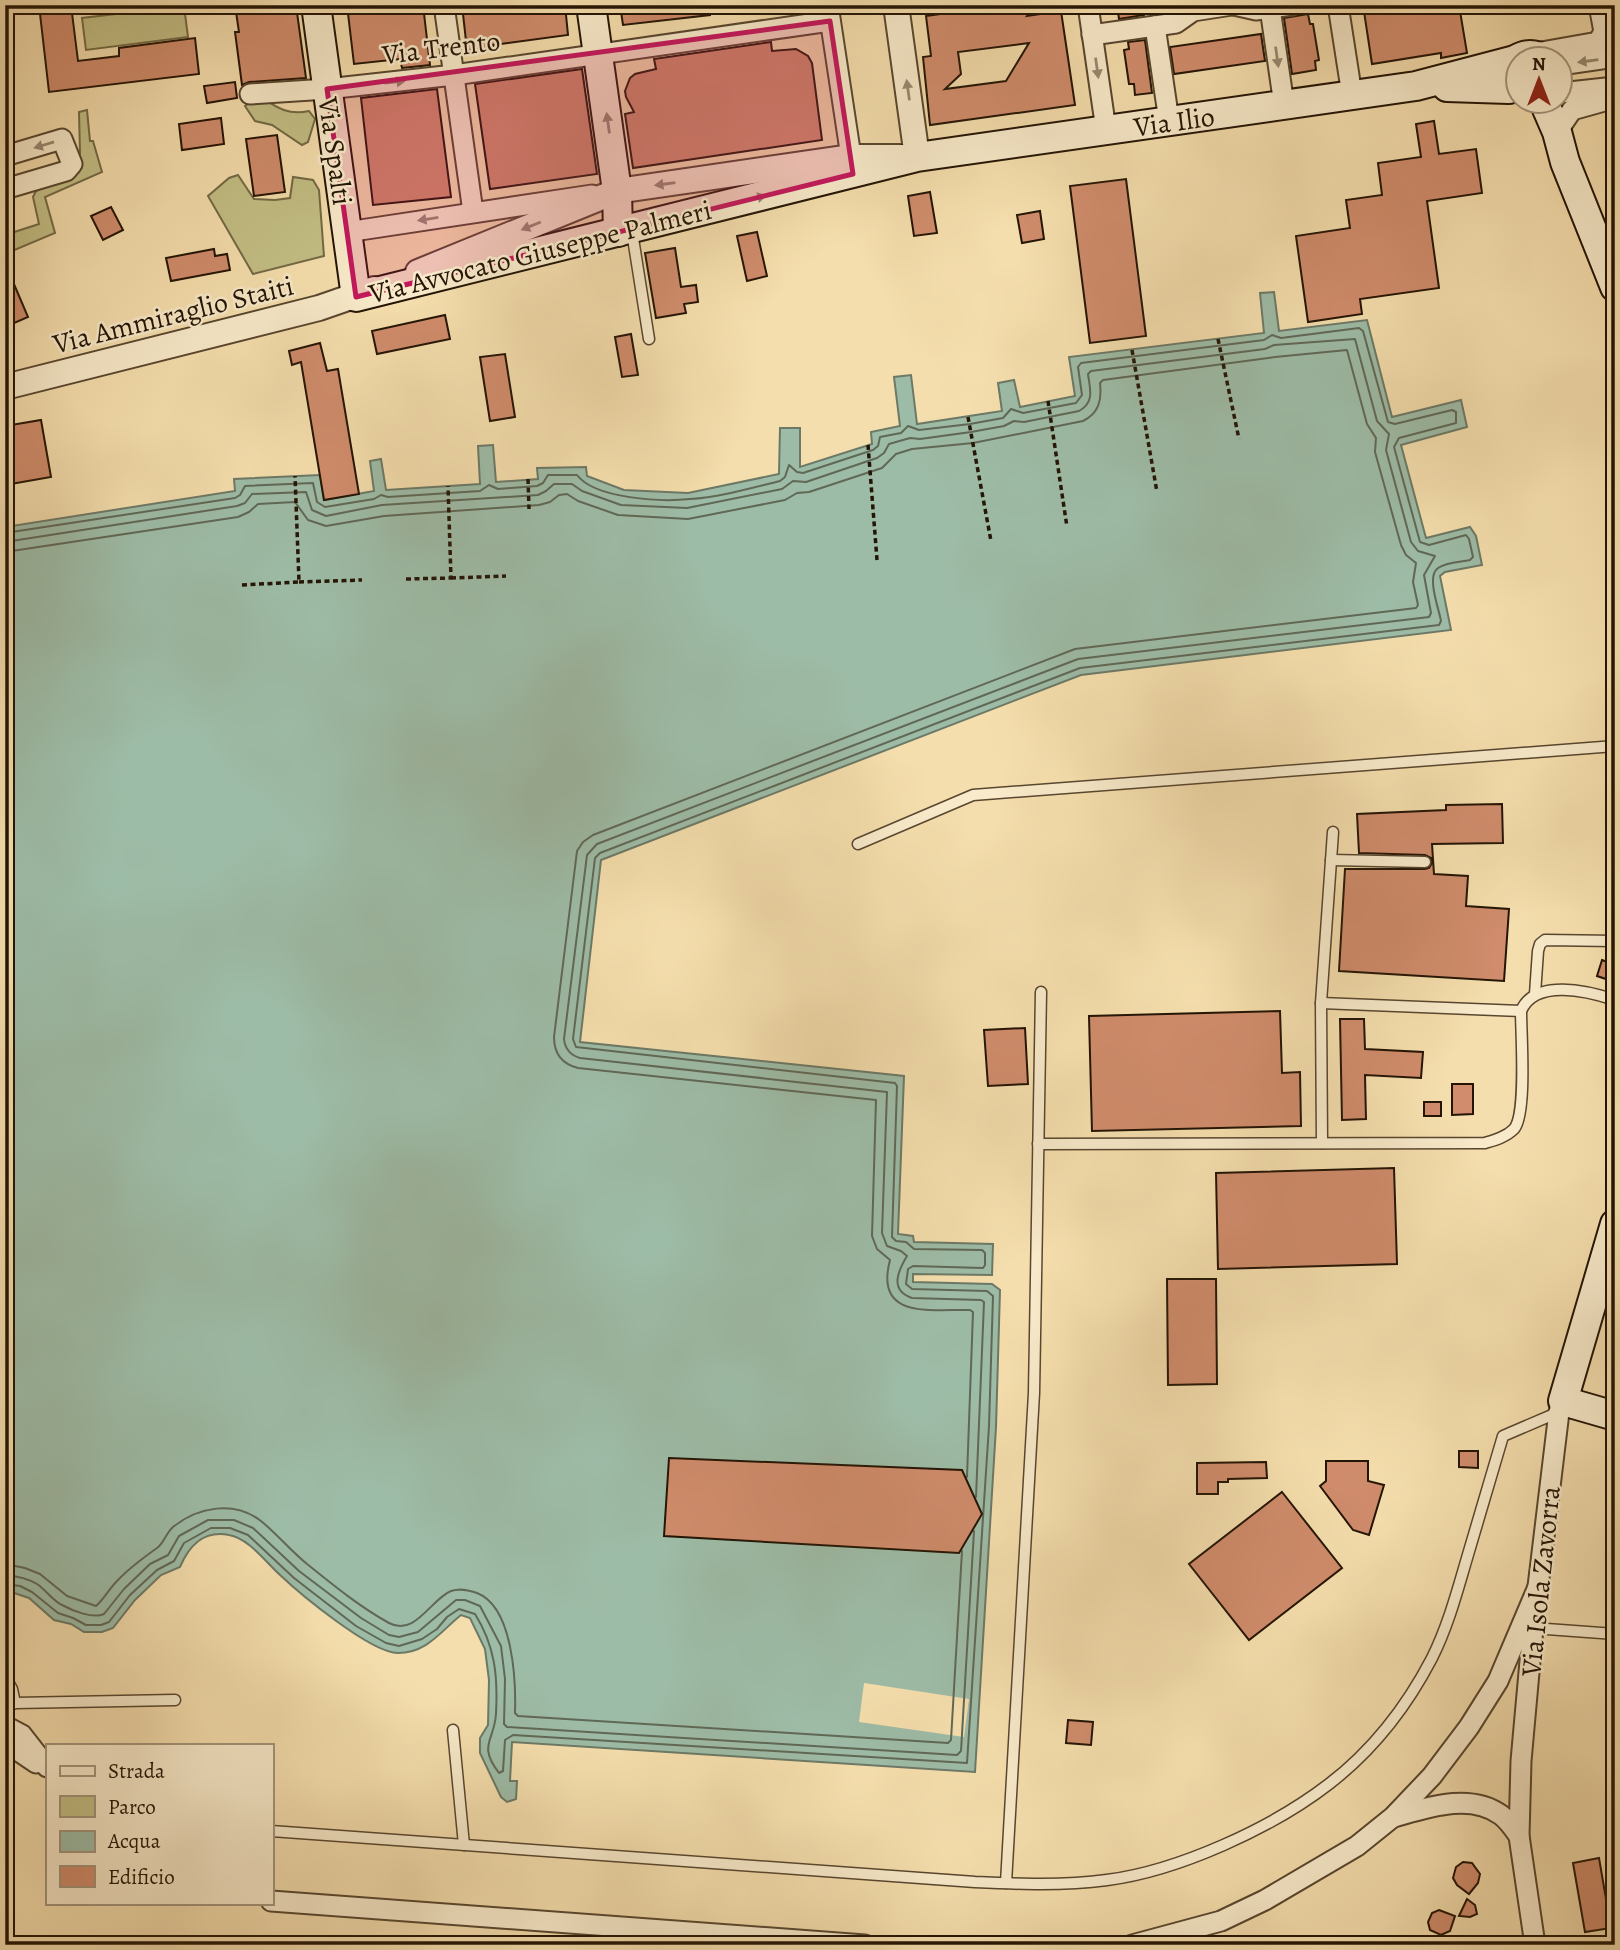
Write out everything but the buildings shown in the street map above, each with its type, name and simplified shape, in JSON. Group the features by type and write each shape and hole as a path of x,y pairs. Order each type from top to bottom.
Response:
{"main road":[{"name":"Via Spalti","path":"316,5 356,297"},
{"path":"591,5 625,230"},
{"name":"Via Ilio","path":"842,167 1416,86 1504,64"},
{"name":"Via Ilio","path":"1416,86 1504,96"},
{"path":"1532,116 1565,162"},
{"path":"1550,116 1565,162 1615,287"},
{"name":"Via Avvocato Giuseppe Palmeri","path":"356,297 625,230 842,167"},
{"name":"Via Isola Zavorra","path":"1561,1406 1615,1224"},
{"path":"1561,1406 1615,1416"}],"street":[{"path":"444,5 473,212"},
{"path":"896,5 924,156"},
{"path":"1088,5 1106,130"},
{"path":"1093,35 1176,23 1194,11 1233,5 1256,10 1292,5"},
{"path":"1338,5 1352,95"},
{"path":"1574,48 1598,42 1604,32 1600,5"},
{"path":"1270,8 1284,105"},
{"name":"Via Trento","path":"250,94 327,89 454,75 810,23 829,13"},
{"path":"829,13 842,167"},
{"path":"1155,26 1169,121"},
{"path":"1574,63 1615,57"},
{"path":"1574,91 1615,87"},
{"path":"1557,132 1572,110 1615,98"},
{"path":"5,156 62,139 72,164 66,171 5,189"},
{"name":"Via Avvocato Giuseppe Palmeri","path":"347,232 617,191 842,167"},
{"name":"Via Avvocato Giuseppe Palmeri","path":"356,297 617,191"},
{"name":"Via Ammiraglio Staiti","path":"5,387 356,297"},
{"name":"Via Isola Zavorra","path":"1535,1945 1519,1836 1521,1761 1533,1629 1561,1406"},
{"path":"1132,1945 1221,1921 1265,1900 1357,1846 1393,1817 1432,1776 1484,1704 1498,1681 1538,1587"},
{"path":"5,1726 22,1735 46,1767"},
{"path":"5,1742 46,1767"},
{"path":"1393,1817 1429,1807 1454,1803 1472,1804 1502,1815 1519,1836"},
{"path":"273,1901 866,1945"}],"lane":[{"path":"625,230 649,339"},
{"path":"858,844 973,794 1615,746"},
{"path":"1322,1143 1321,1003 1333,832"},
{"path":"1331,860 1425,862"},
{"path":"1535,994 1538,951 1545,940 1615,941"},
{"path":"1038,1144 1485,1143 1504,1137 1515,1128 1521,1111 1521,1011 1525,1002 1535,994 1547,990 1591,992 1615,1000"},
{"path":"1006,1883 1034,1392 1041,992"},
{"path":"1321,1003 1521,1011"},
{"path":"273,1832 1052,1885 1110,1880 1165,1867 1220,1847 1279,1817 1329,1784 1373,1743 1409,1699 1433,1656 1453,1607 1503,1436 1561,1406"},
{"path":"1533,1629 1615,1634"},
{"path":"5,1676 12,1689 10,1706 175,1700"},
{"path":"453,1730 464,1845"}],"path":[{"path":"1218,339 1239,439"},
{"path":"1132,350 1157,492"},
{"path":"1048,401 1067,527"},
{"path":"968,417 991,541"},
{"path":"868,445 877,560"},
{"path":"295,476 299,582"},
{"path":"528,479 529,509"},
{"path":"448,486 451,578"},
{"path":"406,579 506,576"},
{"path":"242,585 362,580"}],"highlighted area":[{"path":"830,21 853,174 356,297 327,89"}],"green space":[{"path":"184,6 188,37 86,50 82,18"},
{"path":"259,96 288,111 309,111 315,119 308,142 302,145 272,125 255,121 245,106"},
{"path":"87,110 90,141 93,141 102,172 45,197 55,233 5,254 5,235 39,224 33,197 36,191 74,172 80,153 79,112"},
{"path":"238,175 254,199 290,198 293,177 313,180 319,190 324,256 253,274 208,196 229,178"}],"water":[{"path":"1274,292 1279,331 1367,320 1392,417 1461,400 1467,427 1401,445 1426,538 1470,527 1476,536 1482,565 1445,572 1440,576 1451,630 1081,675 601,860 580,1042 904,1076 898,1234 913,1236 914,1242 993,1244 992,1275 913,1274 913,1282 992,1284 1000,1290 996,1427 975,1772 512,1742 510,1781 517,1781 516,1799 507,1802 501,1797 480,1753 480,1738 488,1725 489,1680 485,1649 470,1618 461,1615 433,1640 417,1649 398,1653 386,1650 354,1633 319,1608 243,1541 220,1534 198,1541 180,1567 161,1575 135,1600 113,1628 102,1632 84,1632 71,1624 54,1620 29,1598 5,1590 5,527 235,491 234,479 320,475 324,500 374,491 370,461 381,459 386,490 480,484 478,446 493,445 496,482 538,479 537,468 586,467 587,476 624,490 688,493 779,474 780,428 800,428 800,467 872,444 871,432 900,426 894,377 911,375 917,424 1002,411 998,383 1014,380 1020,407 1075,396 1069,357 1264,333 1260,293"}],"pier":[{"path":"864,1683 969,1699 964,1737 859,1722"}]}
